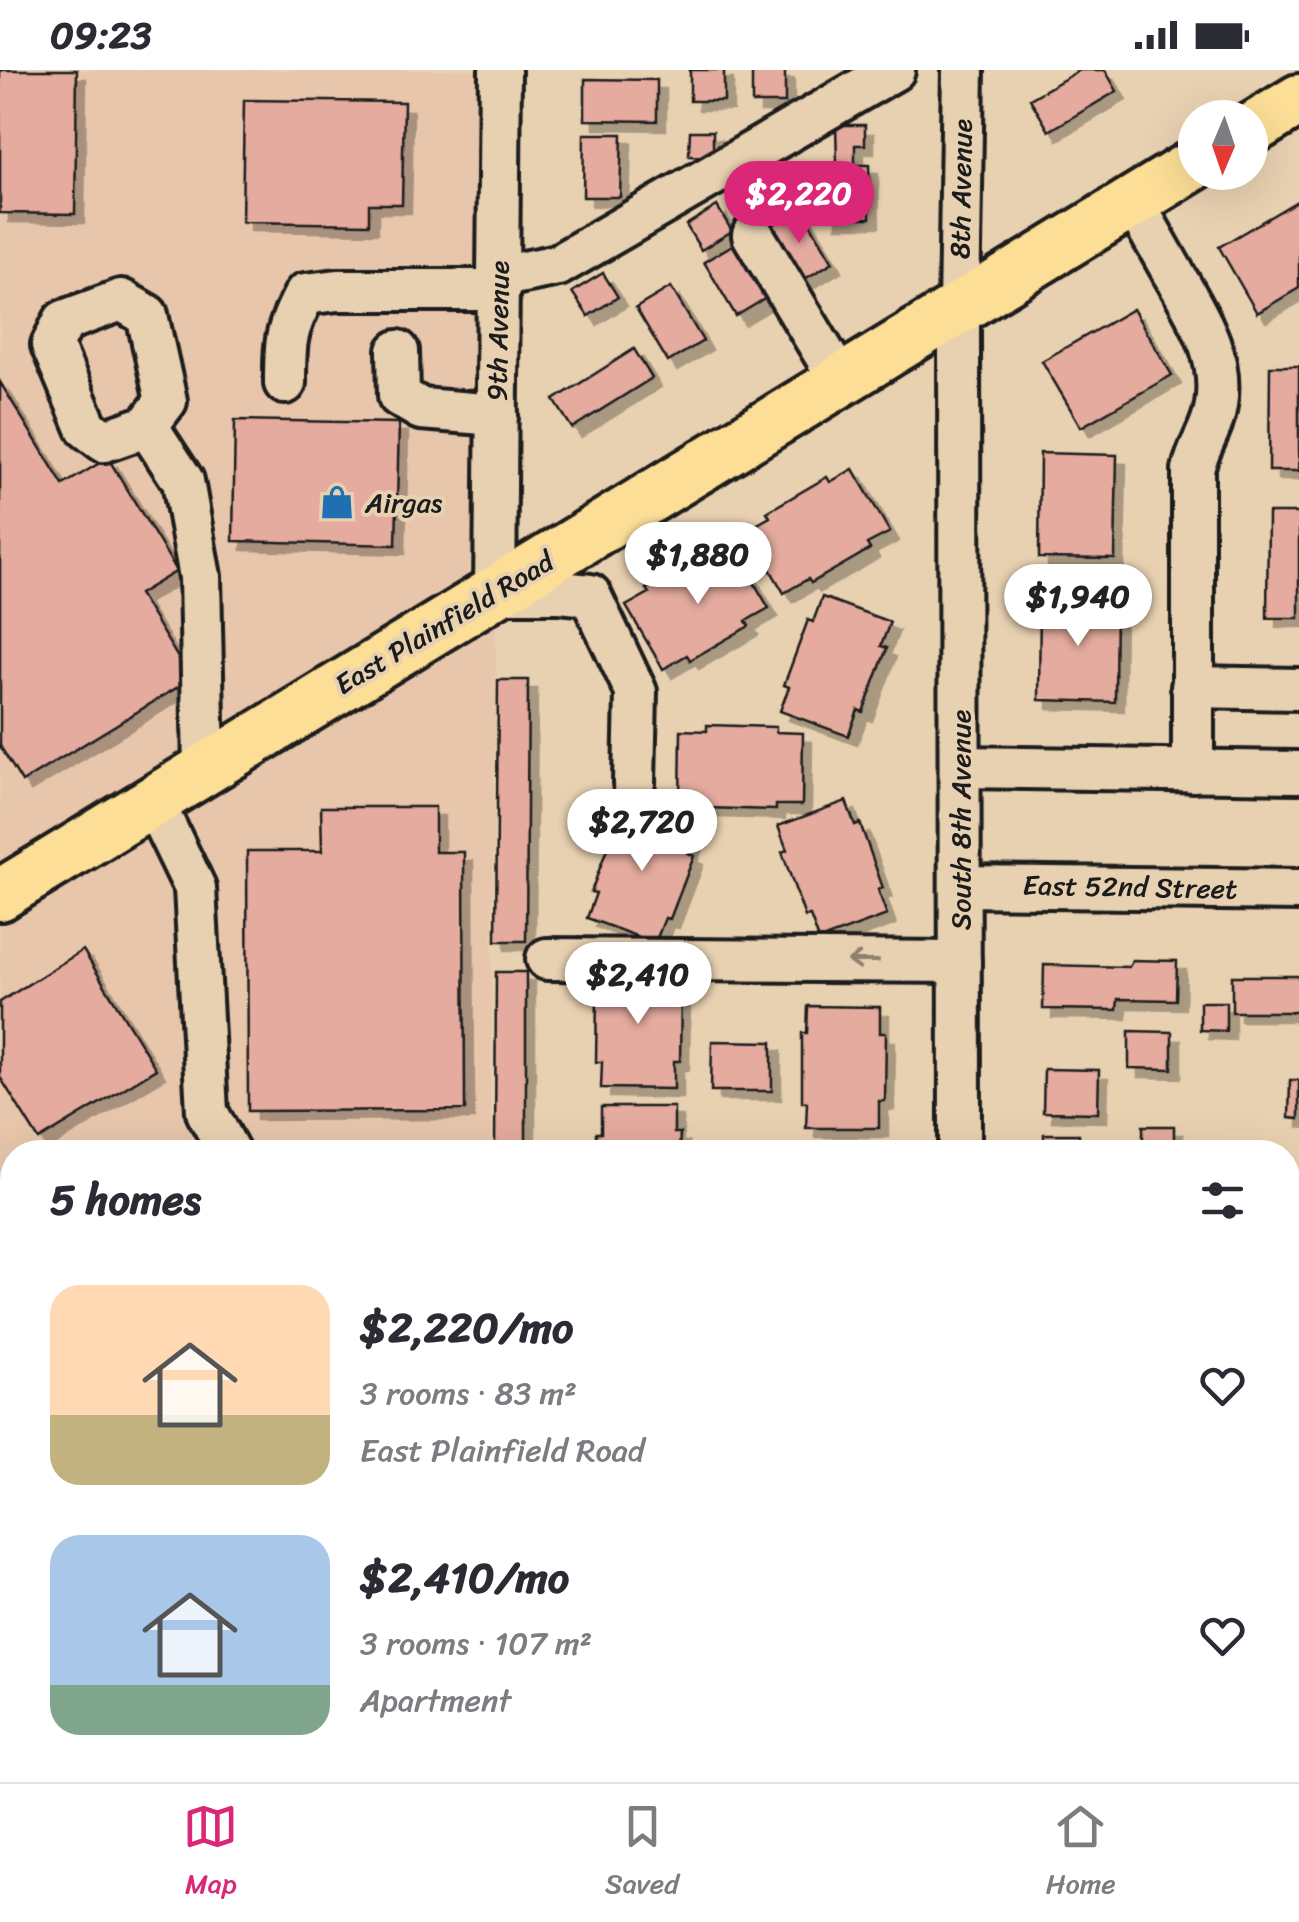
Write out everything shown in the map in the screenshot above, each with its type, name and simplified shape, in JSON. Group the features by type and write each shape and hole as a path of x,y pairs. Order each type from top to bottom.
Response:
{"main road":[{"path":"1268,119 1299,100"},
{"name":"East Plainfield Road","path":"0,895 1178,174"}],"street":[{"name":"9th Avenue","path":"495,592 500,70"},
{"path":"285,383 286,339 305,294 499,283 558,266 894,70"},
{"name":"8th Avenue","path":"959,308 963,70"},
{"path":"1133,202 1205,328 1217,376 1213,421 1193,470 1192,771"},
{"path":"753,235 840,380"},
{"name":"South 8th Avenue","path":"959,308 960,1140"},
{"path":"398,351 399,396 421,408 497,415"},
{"path":"147,426 183,480 200,577 204,770"},
{"path":"495,592 554,604 590,595 636,692 634,783"},
{"path":"1192,687 1299,689"},
{"path":"961,767 1299,772"},
{"path":"153,801 195,888 207,1112 222,1140"},
{"name":"East 52nd Street","path":"960,886 1299,890"},
{"path":"546,959 960,962"}],"shaded area":[{"path":"0,70 518,70 516,496 496,623 490,1140 0,1140"}],"building":[{"path":"0,70 77,70 75,214 0,213"},
{"path":"690,70 724,70 724,101 690,101"},
{"path":"752,70 785,70 785,103 752,103"},
{"path":"1080,70 1105,70 1117,91 1049,131 1030,99"},
{"path":"585,79 657,80 657,121 585,120"},
{"path":"244,100 404,102 402,204 369,204 369,224 242,222"},
{"path":"836,125 865,125 865,145 855,145 855,165 869,165 870,218 828,218 828,164 837,164"},
{"path":"690,131 713,131 713,157 689,156"},
{"path":"584,134 622,134 620,197 583,197"},
{"path":"760,176 776,201 745,219 729,195"},
{"path":"1299,200 1299,288 1257,313 1219,247"},
{"path":"717,206 732,231 701,250 686,225"},
{"path":"801,208 833,262 798,283 766,229"},
{"path":"739,241 771,295 736,316 704,262"},
{"path":"603,273 618,297 588,316 572,292"},
{"path":"671,287 703,341 668,362 636,308"},
{"path":"1133,309 1172,375 1081,427 1042,361"},
{"path":"634,349 652,378 572,428 554,400"},
{"path":"1270,366 1299,366 1299,471 1269,471"},
{"path":"0,382 63,485 108,458 177,571 139,594 191,679 22,782 0,746"},
{"path":"235,420 399,423 396,545 233,541"},
{"path":"1040,453 1117,455 1115,559 1039,558"},
{"path":"853,469 890,532 867,544 870,549 811,583 808,579 784,593 747,530 770,517 767,512 827,477 830,482"},
{"path":"1268,513 1299,513 1299,618 1267,618"},
{"path":"732,545 769,608 746,621 749,626 690,660 687,655 663,669 626,606 649,593 646,589 707,554 709,559"},
{"path":"1040,596 1116,597 1115,702 1039,700"},
{"path":"822,597 890,622 881,646 887,648 863,712 858,710 848,736 780,711 789,687 784,685 808,620 813,622"},
{"path":"498,680 528,680 526,941 496,941"},
{"path":"707,725 776,727 776,732 803,733 802,805 776,805 776,810 706,808 707,803 680,803 681,730 707,731"},
{"path":"846,801 855,825 860,823 883,888 878,890 887,915 819,940 810,916 805,917 782,852 787,850 778,826"},
{"path":"629,804 697,829 688,853 694,856 670,919 665,918 655,943 587,918 596,893 591,892 615,827 620,829"},
{"path":"321,807 435,807 435,852 464,852 465,1110 248,1111 247,851 322,851"},
{"path":"83,950 156,1069 39,1140 0,1077 0,1002"},
{"path":"1132,960 1177,961 1176,1000 1118,999 1117,1010 1043,1009 1044,965 1129,967"},
{"path":"602,966 675,967 675,993 681,993 680,1061 674,1061 674,1089 601,1088 602,1062 596,1062 597,993 602,993"},
{"path":"496,972 526,972 526,1140 495,1140"},
{"path":"1232,976 1299,976 1299,1012 1232,1012"},
{"path":"1200,1002 1226,1002 1226,1031 1200,1030"},
{"path":"808,1006 880,1007 880,1033 886,1033 885,1101 879,1101 879,1128 806,1128 802,1033 807,1033"},
{"path":"1129,1031 1172,1032 1172,1069 1129,1068"},
{"path":"712,1041 772,1042 772,1091 711,1091"},
{"path":"1044,1069 1099,1070 1098,1113 1043,1112"},
{"path":"1290,1080 1299,1080 1299,1119 1289,1118"},
{"path":"601,1107 674,1107 674,1133 680,1133 680,1140 596,1140 596,1133 601,1133"},
{"path":"1143,1126 1174,1126 1174,1140 1143,1140"},
{"path":"1044,1134 1079,1134 1079,1140 1044,1140"}],"place":[{"name":"Airgas","path":"337,502"}]}
